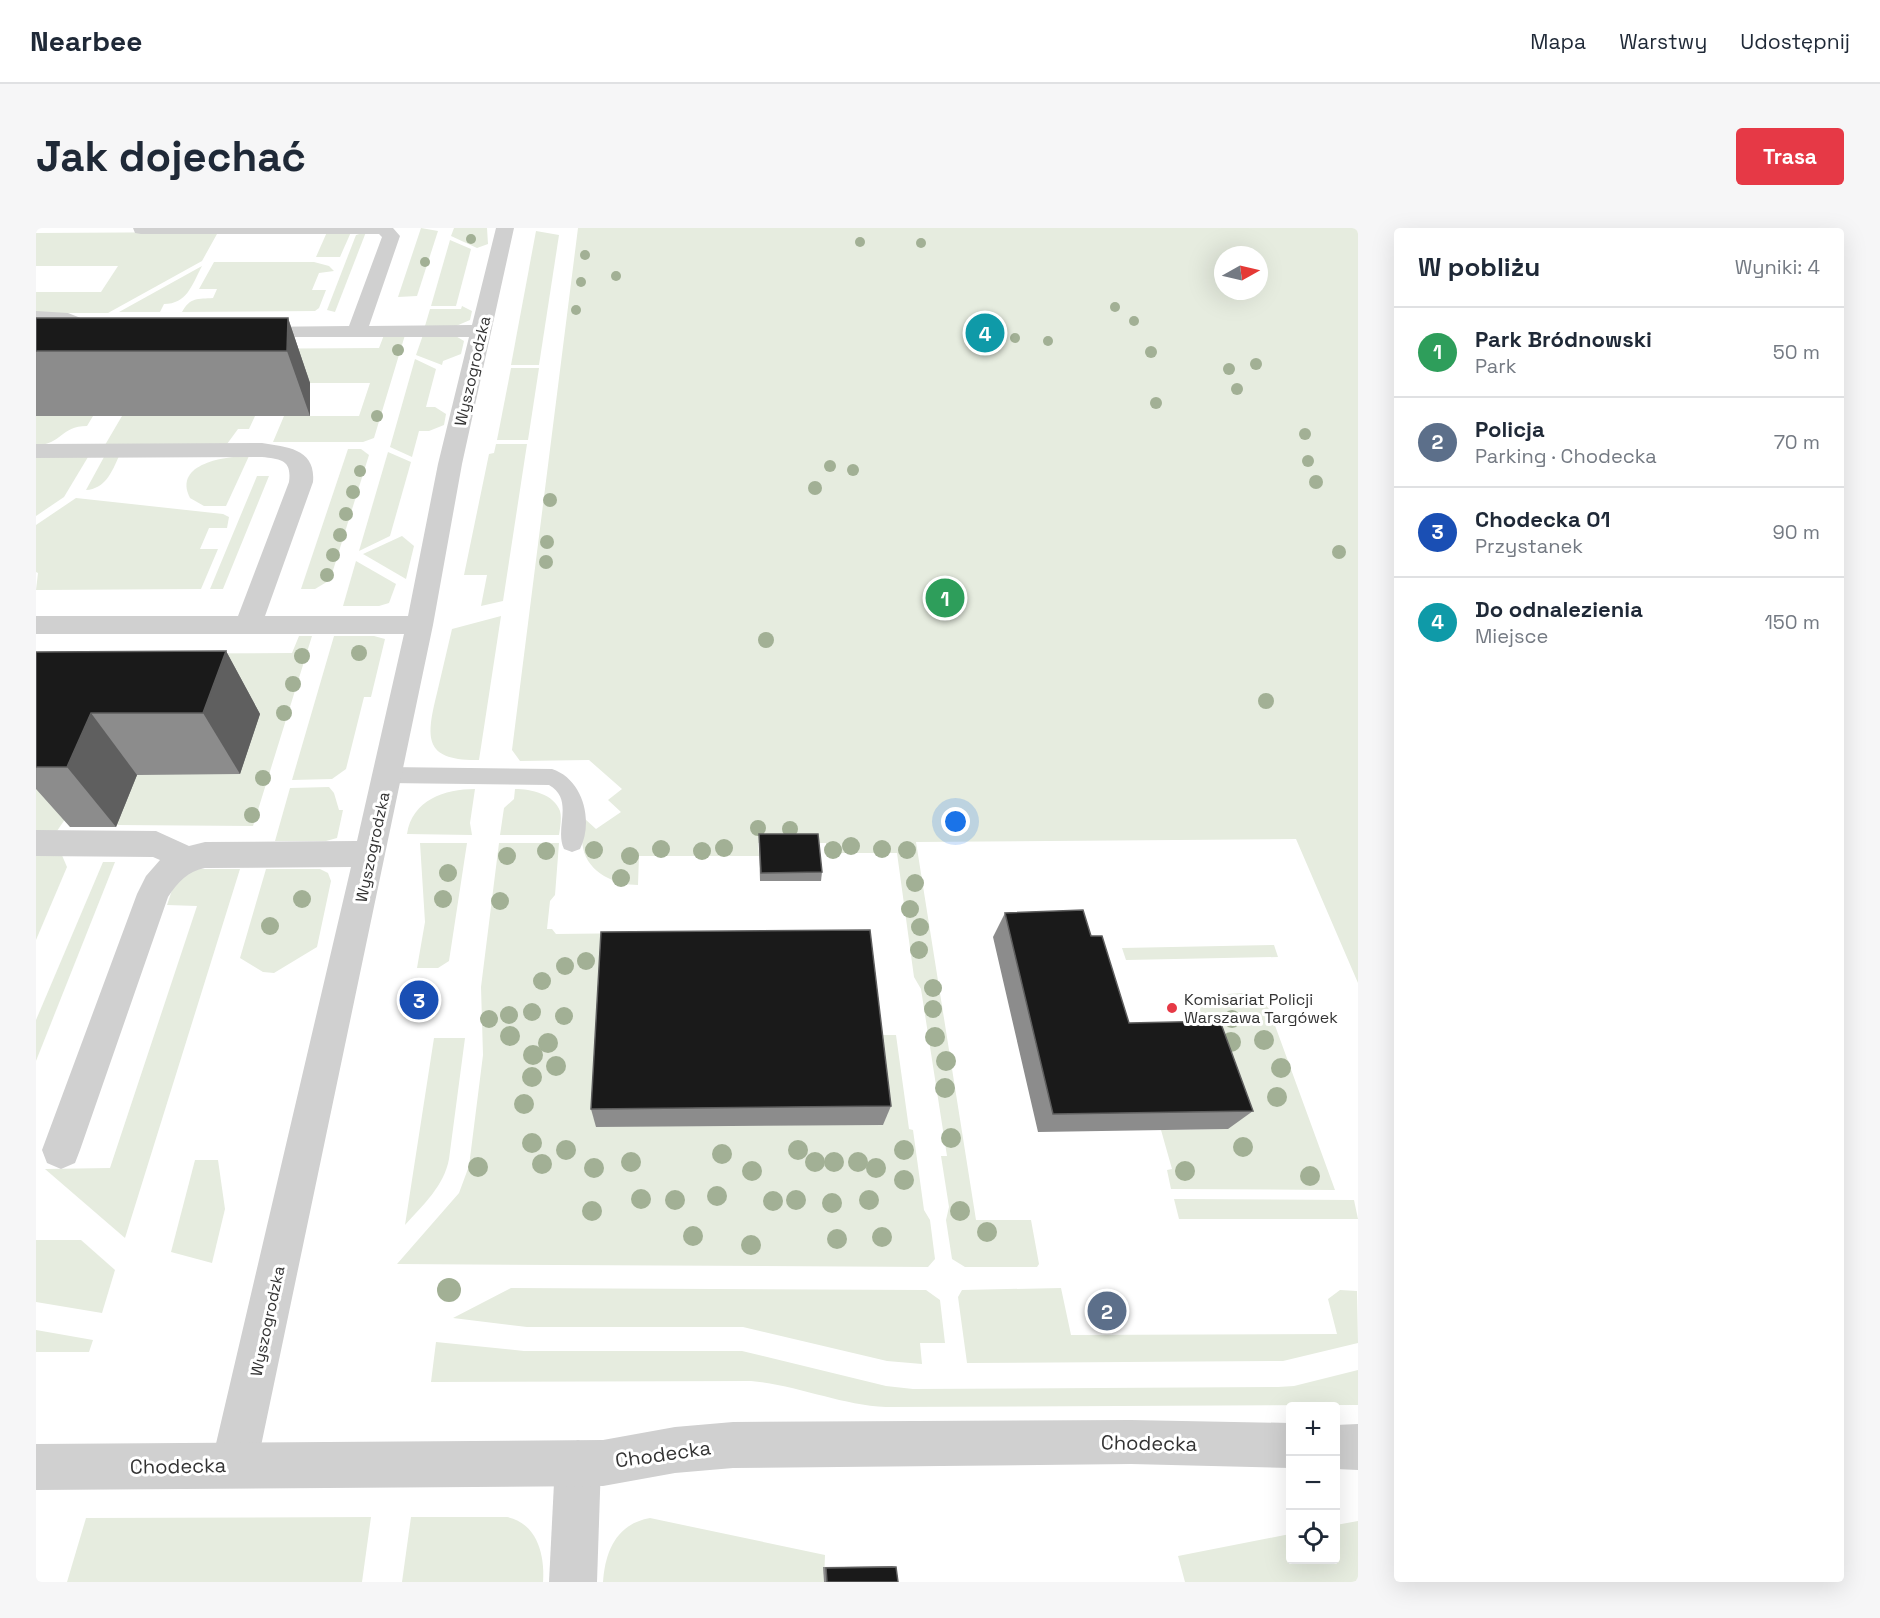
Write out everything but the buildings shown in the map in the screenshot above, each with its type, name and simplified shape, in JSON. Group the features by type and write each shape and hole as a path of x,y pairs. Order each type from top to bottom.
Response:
{"street":[{"name":"Wyszogrodzka","path":"234,1465 420,625 450,464 505,228"},
{"path":"141,229 384,229 391,236 357,332"},
{"path":"36,317 65,319 95,332 123,334"},
{"path":"225,333 482,331"},
{"path":"36,451 264,450 284,453 297,460 302,472 301,482 248,625"},
{"path":"36,626 420,625"},
{"path":"36,843 156,844 174,852 182,860"},
{"path":"61,1150 153,894 164,876 182,860 212,854 370,854"},
{"name":"Chodecka","path":"36,1467 578,1463 627,1460 675,1450 732,1445 1131,1442 1286,1446"},
{"path":"1340,1447 1358,1447"},
{"path":"573,1582 578,1463"}],"lane":[{"path":"387,775 552,777 559,780 569,790 574,801 572,843"}],"shaded area":[{"path":"421,228 438,231 417,296 398,297"},
{"path":"454,228 487,228 488,244 477,248 451,236"},
{"path":"578,228 1358,228 1358,983 1296,839 916,842 976,1220 1031,1220 1039,1264 1037,1267 965,1267 952,1259 946,1220 949,1207 941,1156 947,1156 921,989 914,977 897,853 827,853 826,843 758,843 759,856 639,856 638,885 621,883 597,871 586,857 582,841 585,819 596,829 621,812 608,800 622,789 589,760 520,761 512,750"},
{"path":"536,231 559,235 539,365 511,365"},
{"path":"214,232 217,234 202,261 108,313 36,313 36,292 101,292 118,266 36,266 36,233"},
{"path":"327,232 351,232 340,257 316,257"},
{"path":"366,232 335,312 327,310 356,235"},
{"path":"450,240 471,249 456,306 431,306"},
{"path":"214,262 314,262 329,266 334,271 319,273 312,290 326,290 319,308 315,311 182,312 191,301 213,298 217,289 199,289"},
{"path":"202,266 188,292 178,301 164,304 160,312 119,312"},
{"path":"462,306 472,311 470,320 456,326 425,326 430,309 461,309"},
{"path":"384,335 405,335 374,438 363,442 273,442 284,416 359,416 370,383 40,383 87,350 379,348"},
{"path":"423,335 454,335 464,341 461,354 443,361 442,365 416,355"},
{"path":"415,359 436,369 426,407 435,407 446,414 444,425 429,431 419,431 412,457 390,447"},
{"path":"511,368 539,368 528,440 497,440"},
{"path":"36,416 93,416 87,426 71,429 51,442 36,445"},
{"path":"122,416 255,416 249,429 238,429 227,444 105,445"},
{"path":"496,444 527,444 503,601 481,606 487,575 464,575 489,454 494,453"},
{"path":"348,449 361,449 369,455 330,580 315,589 301,589"},
{"path":"388,452 411,462 390,536 359,551"},
{"path":"119,456 103,483 86,490 104,457"},
{"path":"249,456 226,506 204,506 190,498 186,486 195,469 216,460"},
{"path":"36,457 88,457 64,497 36,516"},
{"path":"257,476 269,476 223,589 210,589"},
{"path":"76,498 223,514 229,517 227,528 209,528 200,549 218,549 201,589 36,590 38,573 36,572 36,525"},
{"path":"402,536 414,546 406,579 363,554"},
{"path":"356,561 396,584 389,603 379,606 343,606"},
{"path":"501,616 479,760 447,756 438,751 433,744 431,723 452,629"},
{"path":"299,636 312,636 253,826 116,825 36,654 292,653"},
{"path":"334,636 374,636 385,639 371,697 364,697 346,769 332,779 292,780"},
{"path":"36,776 76,803 57,831 36,831"},
{"path":"329,787 334,793 339,810 343,810 337,838 326,841 275,841 290,788"},
{"path":"475,789 470,823 472,835 407,834 410,822 416,813 432,799 452,791"},
{"path":"515,789 535,791 553,800 561,814 559,835 500,835 504,808 514,799"},
{"path":"420,843 467,843 449,961 438,968 417,968 425,922"},
{"path":"499,843 559,843 555,895 550,901 547,929 552,929 556,934 727,932 872,1035 896,1035 909,1129 913,1130 924,1210 930,1220 935,1259 928,1267 397,1264 459,1193 469,1166 483,1055 481,987"},
{"path":"61,853 67,867 36,940 36,854"},
{"path":"103,862 115,862 36,1061 36,1020"},
{"path":"195,869 240,869 125,1238 45,1169 110,1168 197,906 167,905 175,881"},
{"path":"266,869 320,869 328,873 331,881 317,947 274,973 263,972 240,958"},
{"path":"1274,945 1278,957 1126,960 1122,948"},
{"path":"1242,993 1261,999 1269,1009 1335,1190 1171,1189 1167,1170 1172,1169 1161,1130 1228,1129 1210,1041 1200,1011 1201,1001 1211,995"},
{"path":"434,1038 465,1038 449,1159 438,1186 405,1225"},
{"path":"195,1160 218,1160 225,1209 212,1263 171,1252"},
{"path":"1174,1199 1354,1200 1358,1219 1179,1219"},
{"path":"36,1240 81,1240 115,1270 102,1313 36,1302"},
{"path":"511,1288 926,1290 940,1300 945,1343 920,1343 922,1364 887,1361 743,1327 527,1327 453,1318"},
{"path":"1061,1288 1071,1335 1337,1334 1328,1299 1340,1290 1357,1291 1358,1343 1283,1361 967,1363 958,1297 962,1290"},
{"path":"36,1330 93,1340 89,1352 36,1352"},
{"path":"436,1342 524,1351 742,1351 886,1386 913,1389 1278,1387 1294,1386 1358,1370 1358,1405 1340,1405 1340,1402 1286,1402 1286,1405 886,1407 852,1403 785,1386 751,1381 431,1382"},
{"path":"371,1517 362,1582 67,1582 86,1518"},
{"path":"411,1517 507,1517 517,1520 526,1526 537,1542 542,1561 543,1582 402,1582"},
{"path":"650,1518 825,1555 824,1582 603,1582 606,1560 614,1541 629,1526"},
{"path":"1358,1521 1358,1582 1185,1582 1178,1556 1286,1535 1286,1564 1340,1564 1340,1524"}],"place":[{"name":"Do odnalezienia","path":"985,333"},
{"name":"Park Bródnowski","path":"945,598"},
{"name":"Chodecka 01","path":"419,1000"},
{"name":"Komisariat Policji Warszawa Targówek","path":"1172,1008"},
{"name":"Policja","path":"1107,1311"}]}
